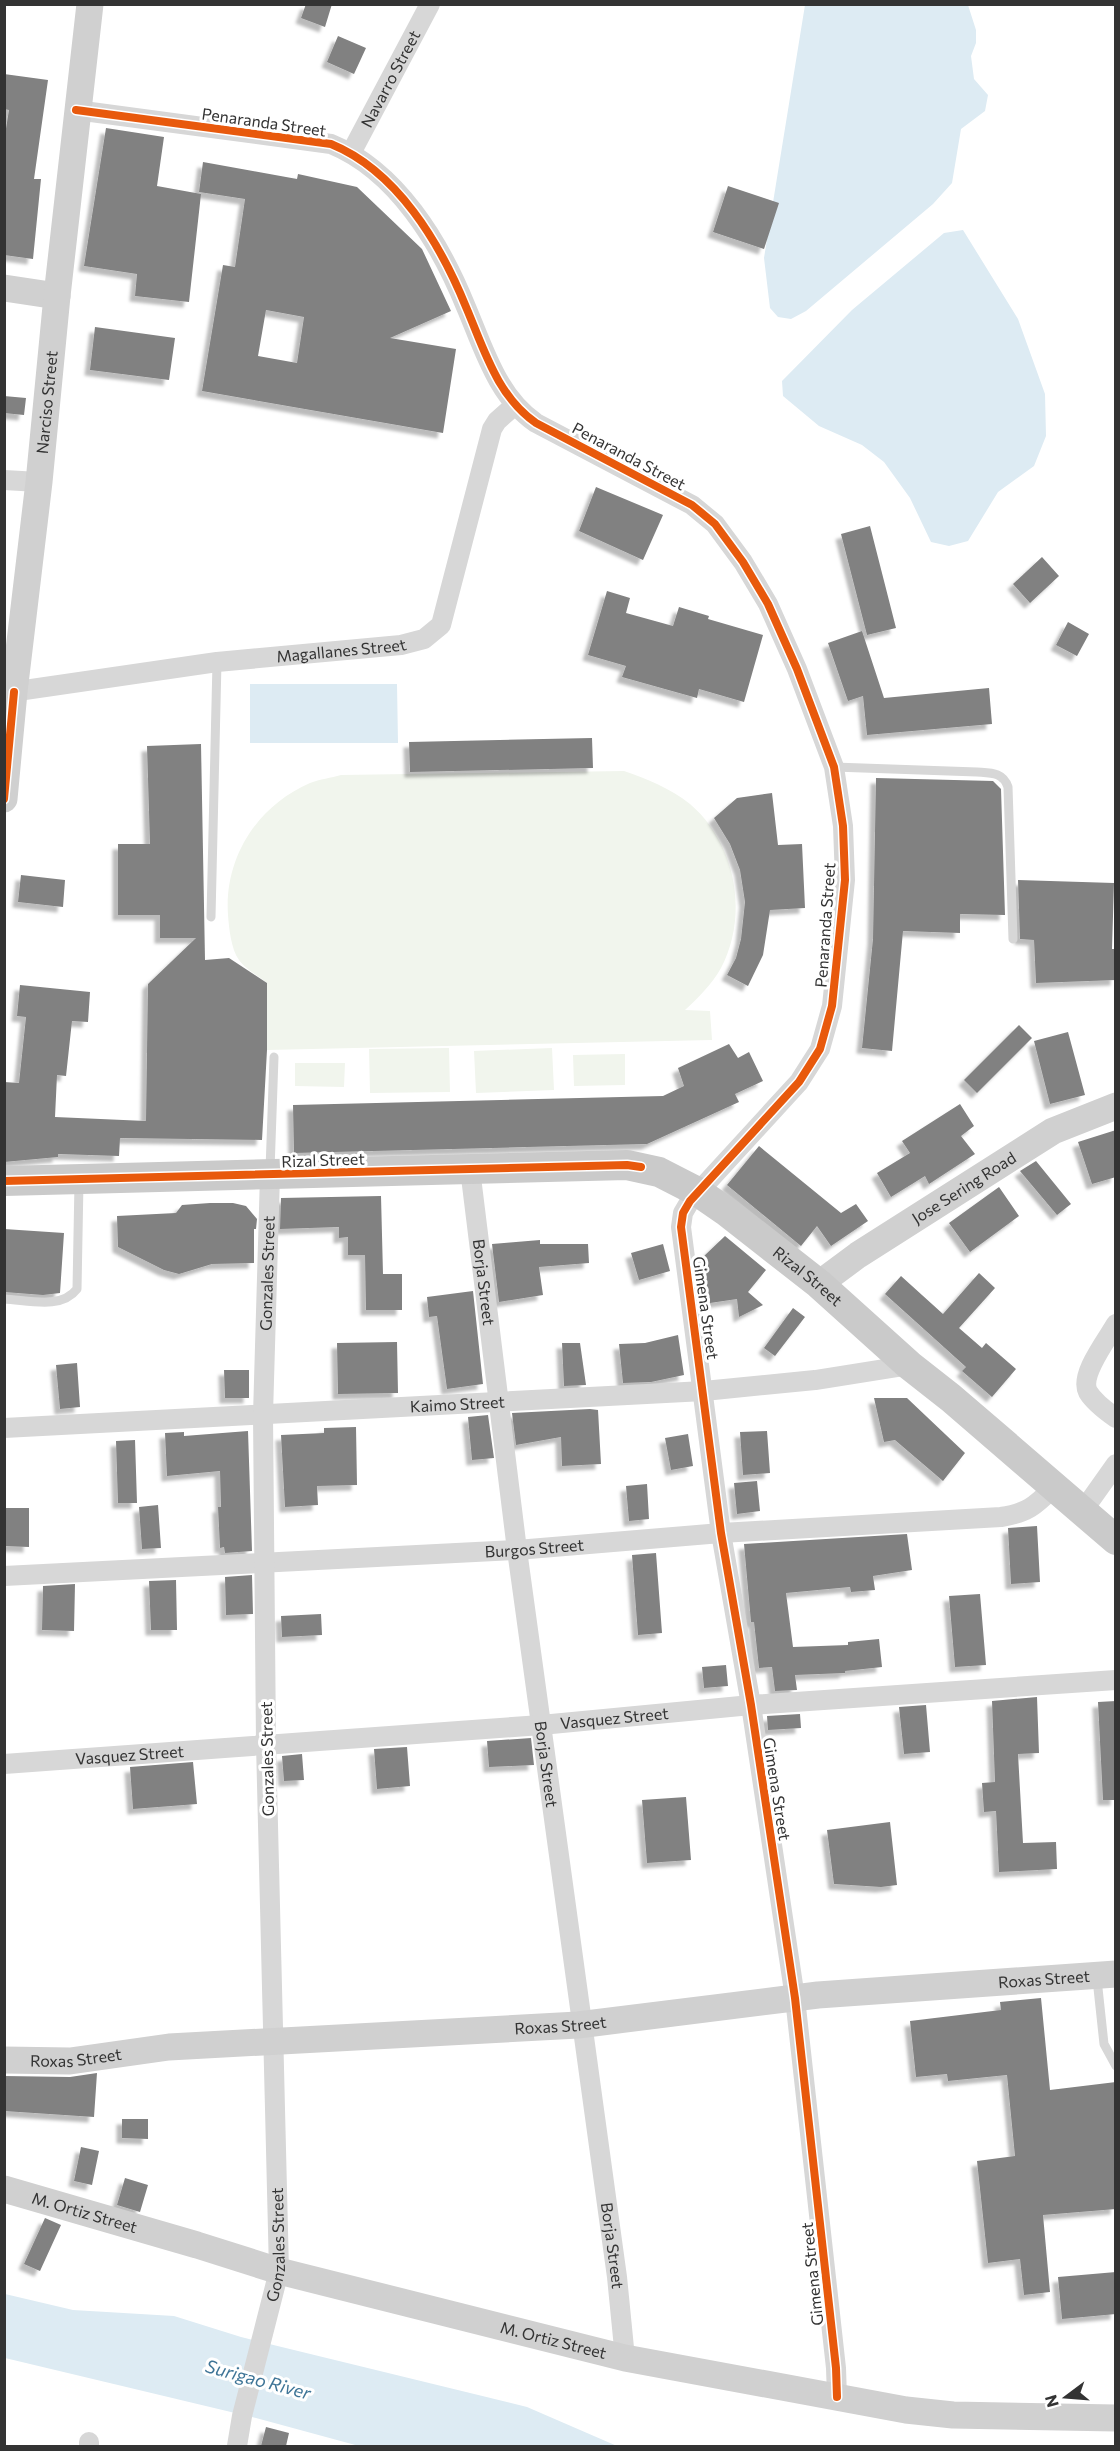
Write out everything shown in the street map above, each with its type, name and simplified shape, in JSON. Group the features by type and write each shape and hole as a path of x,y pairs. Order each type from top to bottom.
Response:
{"main road":[{"name":"Rizal Street","path":"4,1181 79,1181 213,1175 627,1165 659,1172 698,1192 819,1284 909,1365 951,1398 1116,1540"}],"street":[{"name":"Narciso Street","path":"4,799 9,692 39,482 76,110 90,4"},
{"name":"Navarro Street","path":"351,153 430,4"},
{"name":"Penaranda Street","path":"76,110 331,144 351,153 389,183 432,239 465,304 484,352 514,405 536,423 692,505 715,524 743,562 768,604 798,669 834,767 843,826 845,880 832,1006 820,1049 799,1082 698,1192"},
{"path":"4,288 57,296"},
{"name":"Magallanes Street","path":"9,692 217,662 401,645 424,639 441,625 492,429 514,405"},
{"path":"4,480 39,482"},
{"name":"Jose Sering Road","path":"819,1284 858,1255 1053,1131 1116,1106"},
{"name":"Borja Street","path":"470,1170 517,1550 617,2277 625,2358"},
{"name":"Gonzales Street","path":"237,2446 242,2416 279,2271 266,1744 264,1415 270,1175"},
{"name":"Gimena Street","path":"698,1192 683,1213 681,1227 721,1533 751,1705 795,1998 836,2367 837,2397"},
{"path":"1116,1324 1090,1367 1085,1381 1088,1391 1116,1418"},
{"name":"Kaimo Street","path":"4,1428 704,1391 815,1380 909,1365"},
{"path":"1082,1512 1116,1464"},
{"name":"Burgos Street","path":"4,1576 517,1550 721,1533 1001,1517 1033,1508 1053,1488"},
{"name":"Vasquez Street","path":"4,1764 541,1725 751,1705 1116,1680"},
{"name":"Roxas Street","path":"4,2060 70,2061 169,2047 581,2025 795,1998 1106,1975"},
{"name":"M. Ortiz Street","path":"4,2189 279,2271 625,2358 886,2407 953,2415 1116,2418"}],"lane":[{"path":"211,917 217,662"},
{"path":"834,767 977,772 999,774 1006,779 1013,939"},
{"path":"270,1175 274,1058"},
{"path":"4,1299 57,1302 71,1296 77,1289 79,1181"},
{"path":"1106,1975 1104,2044 1116,2066"}],"shaded area":[{"path":"624,771 658,784 690,804 706,820 727,859 736,903 730,947 713,980 685,1010 710,1011 712,1040 267,1050 267,983 245,966 236,955 230,932 228,894 238,854 248,836 274,805 310,783 341,775"},
{"path":"449,1048 450,1092 370,1093 369,1049"},
{"path":"552,1048 554,1090 476,1093 474,1051"},
{"path":"625,1054 625,1085 574,1086 573,1055"},
{"path":"295,1063 345,1063 344,1087 295,1086"}],"water":[{"path":"805,5 968,5 976,30 976,43 971,56 974,79 988,95 985,111 961,129 952,183 933,204 806,311 791,319 778,317 770,308 764,258"},
{"path":"963,230 1018,319 1045,394 1046,436 1034,466 998,492 968,541 949,546 931,542 910,498 884,462 862,445 819,426 783,396 782,381 852,310 944,233"},
{"path":"250,684 397,684 398,743 250,743"},
{"name":"Surigao River","path":"5,2294 73,2310 174,2316 241,2337 527,2407 617,2446 359,2446 256,2418 5,2358"}],"building":[{"path":"306,4 332,4 325,27 301,18"},
{"path":"338,36 366,48 354,74 327,62"},
{"path":"4,74 48,80 34,179 41,179 33,259 4,255 4,141 9,110 4,109"},
{"path":"106,128 164,137 157,186 201,194 189,302 135,296 137,274 84,266"},
{"path":"203,162 297,179 298,174 357,187 422,249 451,311 390,338 456,349 443,433 202,391 223,265 235,267 245,199 199,192","holes":["266,310 304,317 297,363 258,356"]},
{"path":"728,186 779,203 764,249 713,232"},
{"path":"95,327 175,338 169,380 90,370"},
{"path":"4,396 26,398 24,415 4,413"},
{"path":"596,487 663,515 643,560 579,531"},
{"path":"870,526 896,628 867,635 841,534"},
{"path":"1042,557 1059,576 1030,603 1013,584"},
{"path":"607,591 630,598 626,613 673,626 679,607 709,616 708,619 763,635 744,702 699,689 697,698 622,677 626,666 588,655"},
{"path":"1068,622 1089,634 1077,656 1056,645"},
{"path":"862,631 884,698 989,688 992,724 867,735 863,696 848,701 828,643"},
{"path":"592,738 593,768 410,772 409,742"},
{"path":"201,744 205,960 229,958 267,983 267,1050 262,1140 120,1138 119,1156 58,1154 58,1157 4,1162 4,1082 19,1083 26,1017 17,1016 20,985 90,992 88,1022 72,1021 66,1076 57,1075 55,1117 146,1121 148,984 196,938 160,938 160,915 118,915 118,844 150,844 147,746"},
{"path":"876,778 993,781 1001,789 1005,915 960,914 960,933 903,931 892,1051 862,1048 873,939"},
{"path":"772,793 778,845 802,844 805,908 770,910 763,955 748,986 727,975 736,958 741,939 745,902 740,870 730,844 714,818 737,798"},
{"path":"21,875 65,880 63,907 18,902"},
{"path":"1018,880 1114,883 1112,949 1116,949 1116,980 1036,983 1034,940 1020,939"},
{"path":"1019,1025 1032,1038 977,1093 964,1080"},
{"path":"1068,1032 1085,1095 1050,1104 1034,1041"},
{"path":"729,1044 738,1058 749,1052 763,1081 735,1094 739,1102 647,1144 294,1153 293,1105 663,1096 684,1086 678,1068"},
{"path":"960,1104 974,1126 961,1136 975,1154 929,1184 925,1176 891,1197 877,1173 910,1153 902,1141"},
{"path":"1116,1130 1116,1177 1092,1184 1078,1142"},
{"path":"759,1146 841,1213 856,1204 868,1221 831,1246 817,1226 801,1246 727,1185"},
{"path":"1036,1161 1071,1204 1057,1215 1020,1171"},
{"path":"999,1187 1019,1216 970,1252 949,1223"},
{"path":"381,1196 383,1274 402,1274 402,1310 366,1310 365,1255 348,1255 348,1237 339,1238 339,1227 280,1229 281,1198"},
{"path":"233,1203 246,1206 257,1219 256,1229 254,1229 254,1263 212,1264 179,1274 164,1270 118,1247 117,1216 176,1213 182,1205"},
{"path":"4,1229 64,1233 60,1293 43,1295 4,1292"},
{"path":"725,1236 766,1270 748,1292 763,1305 739,1317 737,1299 710,1303 702,1258"},
{"path":"540,1240 540,1244 588,1244 589,1263 539,1267 543,1295 499,1302 492,1244"},
{"path":"663,1244 670,1271 639,1280 631,1253"},
{"path":"979,1273 995,1288 959,1328 982,1348 986,1343 1016,1369 992,1397 962,1371 966,1367 885,1294 901,1276 943,1314"},
{"path":"473,1291 483,1384 447,1389 437,1316 429,1317 427,1297"},
{"path":"793,1308 805,1317 775,1356 764,1348"},
{"path":"678,1335 684,1375 651,1382 623,1383 619,1344 645,1343"},
{"path":"397,1342 398,1393 338,1394 337,1343"},
{"path":"562,1343 580,1343 586,1385 564,1386"},
{"path":"77,1363 80,1407 60,1409 56,1365"},
{"path":"224,1370 249,1370 249,1398 225,1398"},
{"path":"874,1398 907,1398 965,1453 943,1481 895,1440 884,1442"},
{"path":"598,1410 601,1464 562,1466 561,1437 516,1445 512,1413"},
{"path":"488,1415 494,1458 472,1460 468,1417"},
{"path":"356,1427 357,1485 317,1486 318,1505 285,1507 281,1435 324,1433 324,1428"},
{"path":"248,1431 252,1551 225,1553 224,1547 220,1548 218,1507 221,1507 220,1471 167,1476 165,1433 184,1432 184,1436"},
{"path":"767,1431 770,1473 743,1475 740,1432"},
{"path":"688,1434 693,1466 671,1470 665,1438"},
{"path":"135,1440 137,1503 118,1503 116,1441"},
{"path":"757,1481 760,1511 737,1514 734,1483"},
{"path":"647,1484 649,1519 629,1521 626,1486"},
{"path":"158,1505 161,1548 142,1549 139,1507"},
{"path":"4,1508 29,1508 29,1547 4,1546"},
{"path":"1037,1526 1040,1582 1011,1584 1008,1528"},
{"path":"907,1534 912,1570 873,1576 875,1590 851,1592 850,1587 786,1593 793,1647 848,1645 848,1642 879,1639 882,1667 845,1671 845,1673 795,1675 797,1690 775,1691 772,1667 759,1668 754,1622 751,1622 744,1544"},
{"path":"656,1553 662,1633 638,1635 632,1555"},
{"path":"252,1575 253,1614 226,1615 225,1577"},
{"path":"176,1580 177,1630 151,1630 149,1581"},
{"path":"75,1584 74,1631 42,1630 43,1586"},
{"path":"980,1594 986,1665 955,1667 949,1596"},
{"path":"321,1614 322,1635 282,1637 281,1616"},
{"path":"726,1665 728,1686 704,1688 702,1667"},
{"path":"1037,1697 1039,1753 1018,1754 1023,1843 1056,1842 1057,1869 999,1872 996,1811 984,1812 982,1783 995,1782 992,1701"},
{"path":"1116,1701 1116,1800 1103,1800 1098,1702"},
{"path":"926,1705 930,1752 904,1754 899,1707"},
{"path":"800,1714 801,1728 768,1730 767,1716"},
{"path":"531,1738 534,1765 489,1767 487,1741"},
{"path":"407,1747 410,1786 377,1789 374,1749"},
{"path":"302,1754 304,1780 284,1781 282,1756"},
{"path":"193,1762 197,1804 133,1809 130,1767"},
{"path":"686,1797 691,1860 647,1863 642,1800"},
{"path":"890,1822 897,1885 881,1887 834,1884 827,1830"},
{"path":"1041,1998 1050,2090 1116,2082 1116,2209 1043,2215 1050,2292 1024,2295 1020,2259 988,2263 977,2161 1015,2156 1007,2075 948,2081 947,2074 916,2077 910,2021 1001,2010 1000,2002"},
{"path":"97,2073 94,2117 4,2111 4,2076 70,2077"},
{"path":"122,2119 148,2119 148,2139 122,2138"},
{"path":"81,2147 99,2151 92,2185 74,2181"},
{"path":"125,2178 148,2185 140,2212 117,2205"},
{"path":"45,2218 61,2225 40,2271 24,2264"},
{"path":"1116,2272 1116,2314 1062,2319 1058,2277"},
{"path":"266,2427 289,2433 286,2446 261,2446"}],"cycle path":[{"path":"76,110 331,144 355,156 376,172 396,191 429,234 455,283 493,371 501,386 523,412 536,423 692,505 715,524 743,562 768,604 797,669 834,767 843,826 845,880 832,1006 820,1049 799,1082 690,1201 683,1213 681,1227 721,1533 751,1705 795,1998 836,2368 837,2397"},
{"path":"4,799 14,692"},
{"path":"4,1181 627,1165 641,1167"}]}
